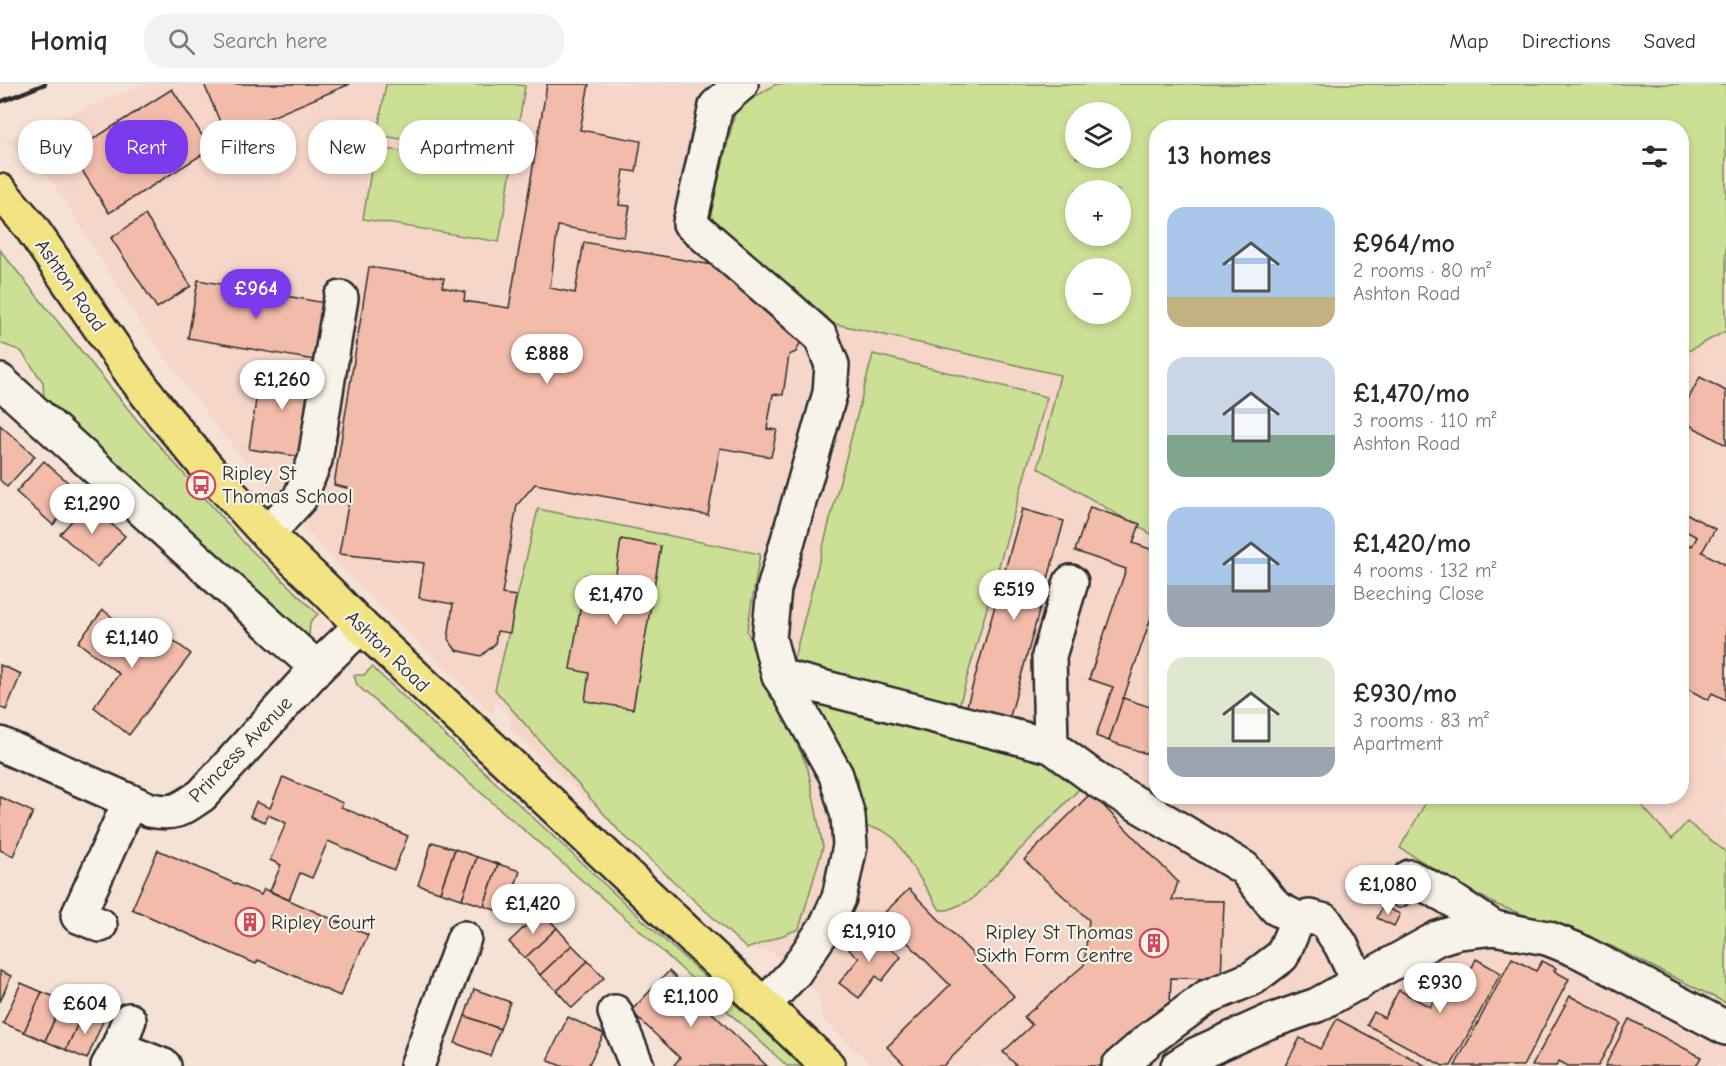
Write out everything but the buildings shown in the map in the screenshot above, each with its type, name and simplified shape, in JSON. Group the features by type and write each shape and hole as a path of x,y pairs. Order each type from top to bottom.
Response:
{"main road":[{"name":"Ashton Road","path":"0,191 30,225 132,374 163,415 213,475 267,534 361,626 507,761 828,1066"}],"street":[{"path":"741,84 716,106 690,223 821,337 832,365 830,393 774,589 769,638 779,676 836,775 848,816 850,846 839,898 826,926 795,972 764,1005"},
{"path":"267,534 300,498 315,460 341,298"},
{"path":"0,381 317,668"},
{"path":"1051,746 1049,656 1071,582"},
{"name":"Princess Avenue","path":"0,744 150,810 167,813 185,807 202,795 317,668 361,626"},
{"path":"779,676 1051,746 1100,782 1245,868 1276,908 1298,919 1310,917 1325,921 1341,945 1359,983"},
{"path":"100,925 78,916 130,801"},
{"path":"1410,877 1446,896 1494,928"},
{"path":"1119,1066 1151,1038 1207,997 1253,978 1282,956 1298,919"},
{"path":"1178,1066 1197,1054 1268,1022 1317,1005 1438,938 1458,932 1494,928 1547,938 1577,950 1726,1028"},
{"path":"417,1066 464,938"},
{"path":"615,1012 637,1066"},
{"path":"118,1045 164,1066"}],"shaded area":[{"path":"145,84 1726,84 1726,1066 873,1066 822,1019 819,997 815,990 769,950 747,949 509,728 511,716 505,710 497,703 492,713 355,582 302,527 217,427 146,331 55,186 45,174 93,174 93,120 56,120"},
{"path":"18,135 18,150 6,140"}],"green space":[{"path":"386,84 513,84 525,86 519,120 399,120 399,139 387,137 387,120 380,120"},
{"path":"776,84 1726,84 1726,331 1689,350 1689,120 1149,120 1149,533 1038,468 1060,375 823,321 708,224 736,109"},
{"path":"387,149 399,151 399,174 510,174 499,242 363,219 370,174 387,174"},
{"path":"0,250 137,420 245,544 318,614 310,622 309,637 249,587 44,400 43,382 21,351 0,343"},
{"path":"873,354 1047,397 957,713 791,670"},
{"path":"538,509 760,554 747,631 808,769 823,847 799,929 747,949 619,831 495,690"},
{"path":"372,667 803,1066 787,1066 638,929 357,685 354,675 364,675"},
{"path":"802,694 1034,747 1086,782 971,900 948,910 940,910 895,839 882,830 863,826 858,779"},
{"path":"1425,804 1640,804 1672,839 1687,822 1726,852 1726,1003 1611,946 1497,905 1400,848"}],"railway":[{"path":"0,102 45,84"}],"place":[{"name":"Ripley St Thomas School","path":"201,485"},
{"name":"Ripley Court","path":"250,922"},
{"name":"Ripley St Thomas Sixth Form Centre","path":"1154,943"}]}
